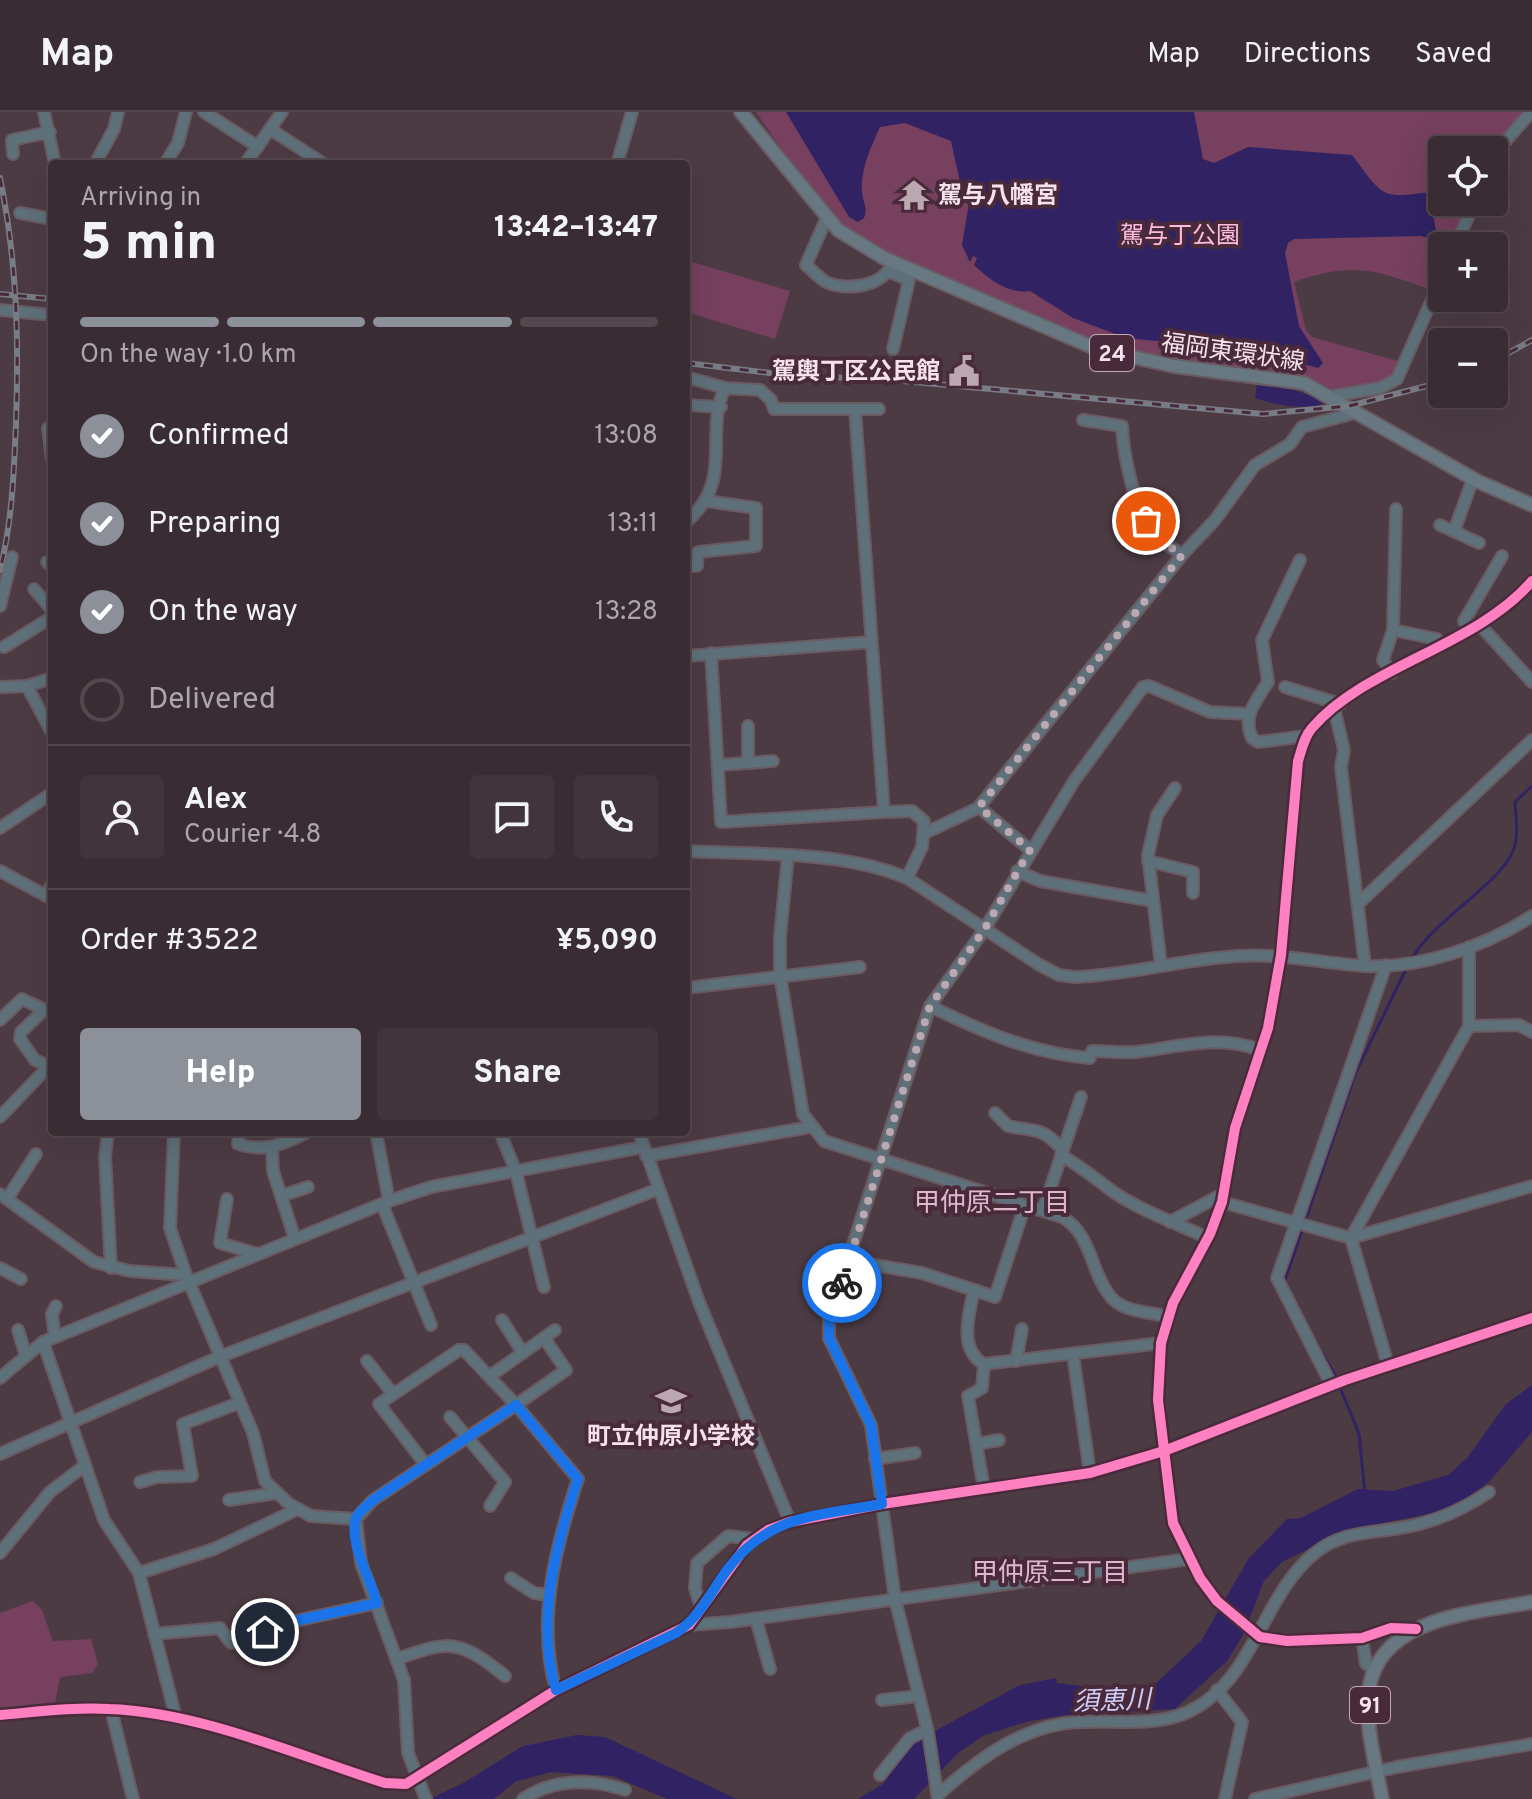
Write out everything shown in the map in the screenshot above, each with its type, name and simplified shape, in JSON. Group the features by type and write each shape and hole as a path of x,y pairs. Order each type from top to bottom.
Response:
{"main road":[{"name":"福岡東環状線","path":"741,112 827,217 855,243 891,266 1097,349 1174,366 1304,383 1332,396 1473,479 1532,505"},
{"name":"91","path":"1382,1799 1369,1690 1375,1669 1392,1645 1416,1629 1532,1602"}],"street":[{"path":"44,112 54,160"},
{"path":"97,160 114,129 118,112"},
{"path":"167,160 178,143 186,112"},
{"path":"204,112 258,147"},
{"path":"248,160 282,112"},
{"path":"618,160 632,112"},
{"path":"1508,138 1531,112"},
{"path":"270,129 318,160"},
{"path":"13,154 12,140 50,132"},
{"path":"20,213 48,218"},
{"path":"827,217 806,265 827,282 855,286 881,279 891,266 909,280 893,349"},
{"path":"1332,396 1380,388 1397,379 1428,309"},
{"path":"0,310 48,315"},
{"path":"690,378 725,388 760,390 771,400 774,409 879,409"},
{"path":"690,518 706,501 714,479 725,388"},
{"path":"690,405 721,407"},
{"path":"855,409 884,812"},
{"path":"925,833 979,807 1182,555 1215,520 1255,465 1290,444 1302,427 1358,412"},
{"path":"1083,420 1122,426 1123,448 1131,481 1153,535 1182,555"},
{"path":"1454,531 1473,479"},
{"path":"690,566 697,566 698,552 756,546 756,508 706,501"},
{"path":"1392,673 1383,660 1393,630 1396,509"},
{"path":"1440,525 1479,543"},
{"path":"1502,556 1464,621 1532,682"},
{"path":"0,606 12,557"},
{"path":"1300,560 1262,640 1268,682 1249,714 1249,733 1258,742 1306,736"},
{"path":"1416,1629 1391,1628 1362,1638 1287,1641 1257,1636 1217,1601 1189,1559 1173,1523 1157,1385 1161,1343 1168,1317 1208,1238 1222,1198 1235,1128 1275,997 1298,761 1306,736 1337,706 1474,627 1532,581"},
{"path":"34,589 48,605"},
{"path":"4,647 48,620"},
{"path":"1393,630 1437,639 1441,645"},
{"path":"690,656 871,642"},
{"path":"711,653 721,822 912,811 920,815 925,833 907,878"},
{"path":"0,687 27,686 48,679"},
{"path":"27,686 48,725"},
{"path":"937,1795 928,1731 895,1599 871,1425 829,1338 829,1319 930,1006 984,930 1074,781 1143,687 1149,686 1210,712 1249,714"},
{"path":"1285,687 1337,706"},
{"path":"1337,706 1344,750 1341,767 1365,966"},
{"path":"748,726 748,763"},
{"path":"1358,904 1532,740"},
{"path":"718,765 773,761"},
{"path":"1161,966 1148,861 1157,815 1175,788"},
{"path":"0,828 48,796"},
{"path":"979,807 1030,850"},
{"path":"690,851 788,855 884,869 907,878 984,930 1059,975 1091,977 1223,957 1281,955 1365,966 1386,965 1469,947 1502,934 1532,916"},
{"path":"788,855 780,975 803,1114 810,1127 824,1141 1062,1217 1079,1230 1111,1298 1135,1312 1168,1317"},
{"path":"1148,861 1193,872 1193,893"},
{"path":"0,871 48,897"},
{"path":"1017,871 1040,881 1153,901"},
{"path":"1388,1365 1351,1238 1469,1026 1469,947"},
{"path":"1332,1386 1277,1284 1386,965"},
{"path":"690,987 860,967"},
{"path":"0,1020 22,999 48,1011 21,1032 20,1039 35,1060 48,1066"},
{"path":"930,1006 985,1033 1042,1050 1091,1055 1208,1040 1233,1042 1260,1050"},
{"path":"1469,1026 1519,1025 1532,1032"},
{"path":"0,1117 48,1067"},
{"path":"1043,1210 1081,1097"},
{"path":"995,1113 1008,1126 1029,1126 1049,1134 1062,1152 1113,1191 1170,1222 1208,1238"},
{"path":"0,1378 43,1342 187,1279 431,1187 810,1127"},
{"path":"108,1136 105,1157 111,1268"},
{"path":"174,1136 170,1228 187,1279 253,1433 263,1475 277,1493 311,1516 356,1519"},
{"path":"239,1136 238,1144 254,1149 272,1147 298,1136"},
{"path":"377,1136 386,1203 431,1325"},
{"path":"504,1136 544,1287"},
{"path":"640,1136 656,1190 790,1522"},
{"path":"272,1147 281,1196 295,1239"},
{"path":"36,1154 4,1196 81,1254 111,1268 187,1279"},
{"path":"1170,1222 1222,1198 1296,1224 1351,1238 1532,1186"},
{"path":"281,1196 308,1187"},
{"path":"0,1454 219,1357 656,1190"},
{"path":"227,1199 220,1243 258,1254"},
{"path":"850,1261 922,1273 995,1297 1025,1205"},
{"path":"0,1268 21,1279"},
{"path":"974,1290 965,1326 975,1357 984,1364 1161,1343"},
{"path":"55,1337 52,1314 56,1306"},
{"path":"689,1625 754,1539 790,1522 882,1504 1090,1473 1164,1451 1345,1380 1532,1318"},
{"path":"502,1320 523,1353"},
{"path":"1016,1361 1022,1329"},
{"path":"18,1330 26,1356"},
{"path":"490,1376 555,1330"},
{"path":"426,1796 408,1753 408,1708 397,1659 361,1563 356,1519 373,1500 566,1370 544,1338"},
{"path":"43,1342 83,1449 84,1466 104,1520 139,1573 176,1718"},
{"path":"426,1465 379,1404 456,1350 464,1350 516,1405 578,1479 553,1566 547,1627 556,1690"},
{"path":"1073,1355 1090,1473"},
{"path":"367,1361 393,1394"},
{"path":"984,1364 982,1388 968,1396 984,1489"},
{"path":"140,1482 157,1477 192,1476 183,1424 239,1403"},
{"path":"450,1417 505,1482 490,1506"},
{"path":"977,1444 999,1440"},
{"path":"875,1459 915,1453"},
{"path":"0,1553 50,1492 84,1466"},
{"path":"937,1795 991,1752 1038,1729 1079,1722 1168,1719 1205,1702 1257,1636 1287,1583 1315,1552 1355,1533 1400,1529 1456,1513 1489,1492"},
{"path":"229,1500 277,1493"},
{"path":"139,1573 214,1549 298,1509"},
{"path":"701,1608 695,1588 697,1563 728,1536 754,1539"},
{"path":"0,1715 111,1709 176,1718 385,1783 406,1784 556,1690 689,1625 756,1619 1189,1559"},
{"path":"511,1578 534,1593 550,1595"},
{"path":"154,1634 220,1628 231,1643 286,1623 377,1603"},
{"path":"756,1619 770,1669"},
{"path":"1362,1638 1366,1664 1375,1669"},
{"path":"397,1659 437,1644 449,1645 477,1656 505,1676"},
{"path":"1217,1690 1242,1722 1225,1799"},
{"path":"882,1700 919,1696"},
{"path":"111,1709 133,1799"},
{"path":"880,1775 910,1738 928,1731"},
{"path":"1257,1799 1308,1793 1377,1772 1532,1744"},
{"path":"523,1799 540,1788 576,1782 625,1790"}],"green space":[{"name":"駕与丁公園","path":"756,112 1527,112 1506,136 1428,136 1428,216 1465,216 1459,232 1428,232 1428,289 1380,273 1350,270 1315,275 1294,282 1306,330 1312,337 1401,362 1387,380 1333,390 1311,379 1274,371 1139,354 1056,327 887,255 844,228 816,200"},
{"path":"690,261 790,291 775,339 690,313"},
{"path":"33,1601 42,1610 53,1641 91,1639 98,1664 92,1673 60,1677 55,1703 0,1708 0,1613"}],"water":[{"name":"駕与丁公園","path":"786,112 1194,112 1203,159 1214,163 1248,147 1352,155 1383,191 1400,195 1428,192 1428,216 1433,216 1436,232 1428,232 1428,238 1294,239 1288,243 1285,253 1299,326 1323,363 1318,368 1234,345 1229,348 1126,338 1073,318 1030,291 1000,285 974,265 977,258 973,256 970,262 962,245 969,203 961,187 951,141 905,123 880,127 864,167 864,218 858,222 849,217"},
{"path":"1257,384 1295,390 1329,402 1301,407 1274,403 1255,398"},
{"name":"須恵川","path":"1532,1385 1532,1432 1489,1482 1458,1504 1434,1513 1347,1530 1282,1562 1264,1581 1243,1635 1228,1660 1175,1709 1065,1715 1025,1722 983,1736 958,1753 914,1799 858,1799 883,1784 913,1743 1020,1685 1056,1678 1057,1683 1135,1693 1153,1686 1201,1641 1249,1558 1287,1519 1301,1518 1358,1489 1393,1491 1448,1475 1467,1458 1506,1404"},
{"path":"577,1735 605,1737 737,1799 667,1799 613,1776 551,1772 515,1782 494,1799 430,1799 465,1782 523,1746"}],"waterway":[{"path":"1411,960 1434,931 1506,864 1516,840 1515,802 1532,786"},
{"path":"1284,1283 1356,1072 1407,967"},
{"path":"1312,1336 1335,1375 1359,1434 1365,1493"}],"railway":[{"path":"0,178 16,300 17,361 12,497 0,570"},
{"path":"0,294 48,299"},
{"path":"1508,353 1532,340"},
{"path":"690,363 787,375 892,380 1263,414 1349,406 1428,386"}],"cycle path":[{"path":"1416,1629 1391,1628 1362,1638 1287,1641 1260,1637 1217,1601 1200,1578 1173,1523 1158,1400 1161,1343 1173,1303 1210,1234 1222,1202 1235,1128 1268,1028 1281,955 1298,761 1307,735 1334,707 1361,688 1482,623 1532,581"},
{"path":"0,1715 82,1709 143,1712 214,1727 385,1783 406,1784 556,1690 689,1625 747,1545 768,1530 790,1522 882,1504 1090,1473 1164,1451 1345,1380 1532,1318"}],"way so far":[{"path":"842,1283 930,1006 984,930 1030,850 979,807 1182,555 1153,535 1146,521"}],"place":[{"name":"駕与八幡宮","path":"914,195"},
{"name":"駕輿丁区公民館","path":"964,371"},
{"name":"町立仲原小学校","path":"671,1401"}],"district":[{"name":"甲仲原二丁目","path":"992,1202"},
{"name":"甲仲原三丁目","path":"1050,1572"}],"route":[{"path":"265,1632 286,1623 377,1603 361,1563 356,1525 360,1513 373,1500 516,1405 578,1479 553,1566 547,1627 556,1690 676,1633 689,1625 731,1564 758,1536 790,1522 882,1504 871,1425 829,1338 829,1319 842,1283"}]}
